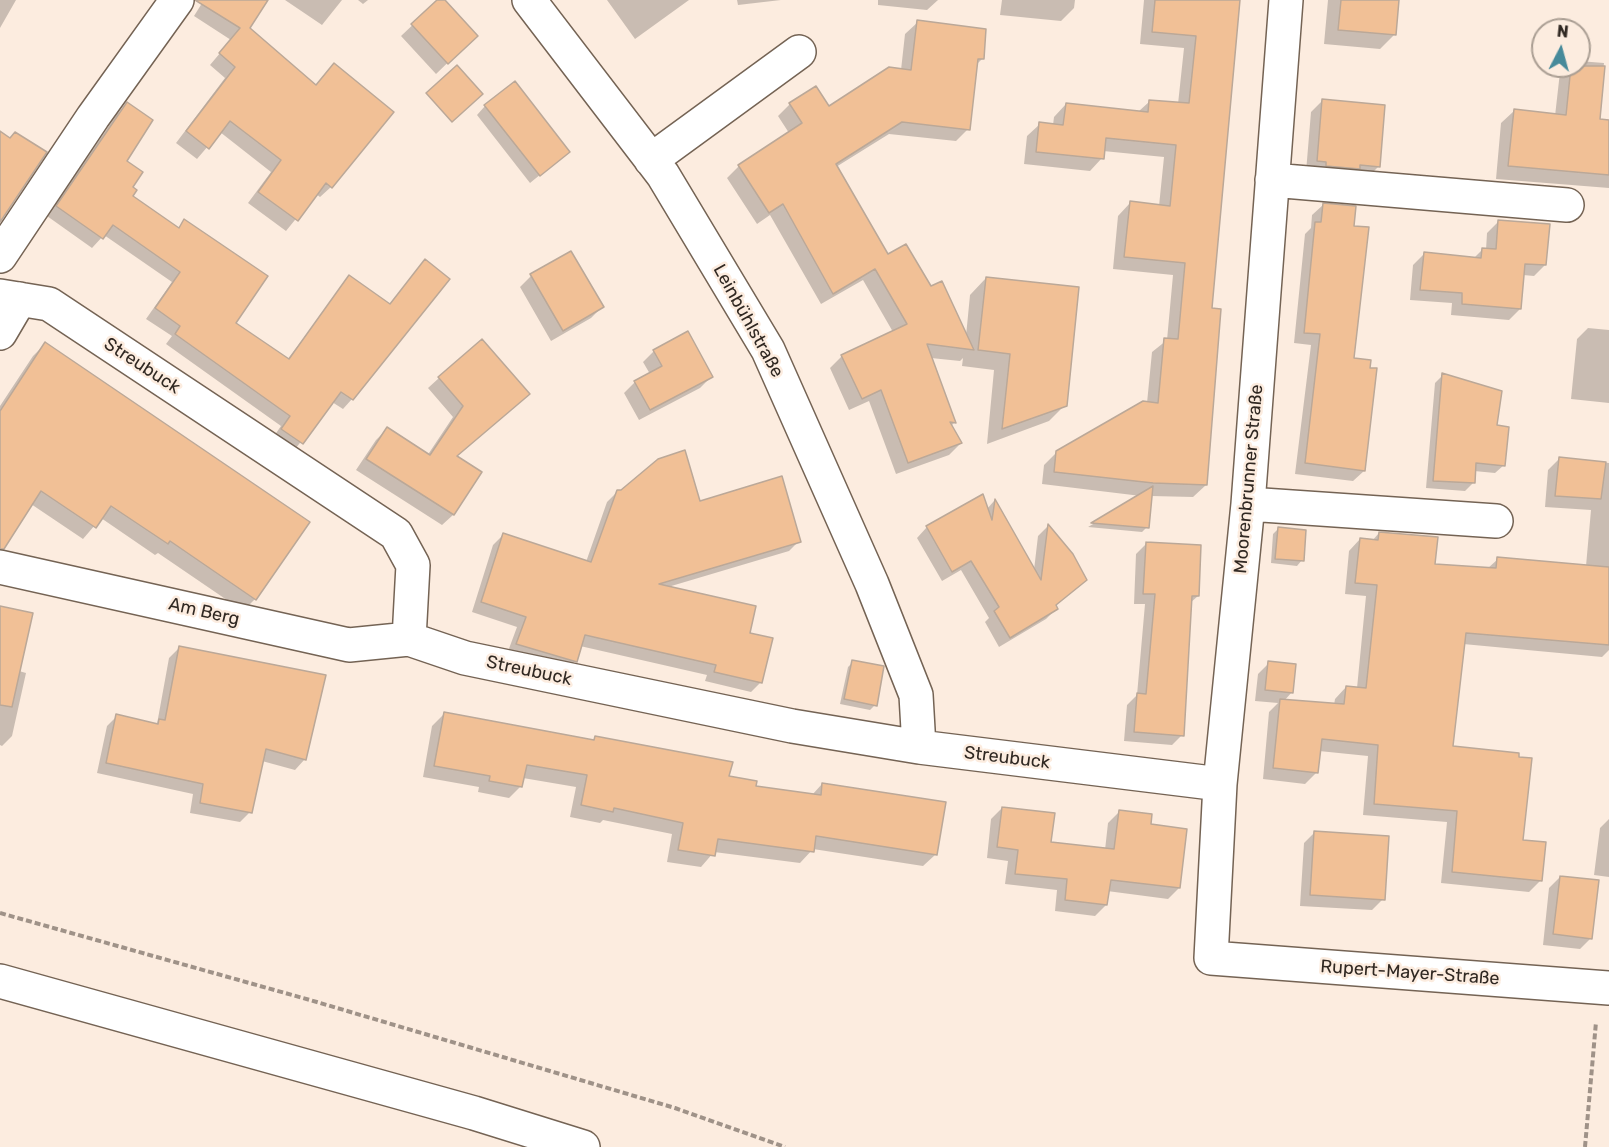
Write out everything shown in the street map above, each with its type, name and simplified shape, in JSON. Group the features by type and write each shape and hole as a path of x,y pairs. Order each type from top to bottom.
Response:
{"main road":[{"path":"0,256 93,117 177,0"},
{"name":"Leinbühlstraße","path":"529,0 663,175 768,350 872,584 916,695 919,747"},
{"name":"Moorenbrunner Straße","path":"1211,958 1221,784 1248,504 1286,0"},
{"path":"651,160 799,52"},
{"path":"1272,180 1566,205"},
{"path":"0,333 10,298"},
{"name":"Streubuck","path":"10,298 49,304 396,534 413,565 409,639 465,658 792,726 919,747 1221,784"},
{"path":"1248,504 1496,521"},
{"name":"Am Berg","path":"0,567 349,645 409,639"},
{"name":"Rupert-Mayer-Straße","path":"1211,958 1604,988"},
{"path":"0,981 464,1110 583,1147"}],"path":[{"path":"0,914 310,1000 641,1098 786,1147"},
{"path":"1585,1147 1604,988"}],"building":[{"path":"195,0 268,0 250,28 316,85 334,63 394,112 332,188 326,183 298,221 258,192 281,160 230,121 209,149 186,131 235,67 219,53 240,28"},
{"path":"437,0 445,0 478,36 448,64 411,24"},
{"path":"1155,0 1240,0 1212,308 1221,309 1207,485 1153,483 1054,472 1056,451 1143,401 1158,403 1164,338 1178,339 1185,263 1124,257 1130,201 1170,206 1176,145 1106,138 1104,159 1036,152 1039,122 1063,125 1066,103 1148,112 1149,100 1189,103 1196,36 1152,32"},
{"path":"1341,0 1399,0 1396,35 1338,30"},
{"path":"917,20 986,29 984,59 978,59 970,130 902,122 836,164 888,254 906,244 931,286 942,281 974,350 927,344 956,423 950,422 962,443 908,463 881,390 862,399 841,355 907,324 875,269 833,294 783,204 769,213 738,165 802,123 789,103 816,86 829,106 889,67 911,70"},
{"path":"457,65 483,94 452,122 426,93"},
{"path":"1591,66 1605,66 1600,119 1609,120 1609,175 1508,166 1514,109 1566,115 1570,78 1591,78"},
{"path":"515,81 570,152 540,176 484,105"},
{"path":"1322,99 1385,105 1380,167 1360,165 1360,169 1326,166 1326,162 1317,161"},
{"path":"127,102 153,120 127,161 143,172 133,187 137,190 133,196 179,228 184,219 268,276 236,323 289,359 349,275 390,304 425,259 450,279 353,400 341,392 303,444 281,429 290,416 175,334 180,326 155,308 180,272 113,225 103,239 56,206"},
{"path":"0,131 10,138 15,132 47,152 0,222"},
{"path":"1323,203 1356,206 1354,226 1369,227 1354,358 1371,360 1370,368 1377,368 1365,471 1305,463 1320,334 1304,333 1315,222 1321,222"},
{"path":"1498,220 1550,224 1546,265 1525,264 1521,309 1462,304 1462,293 1420,290 1424,252 1481,258 1482,248 1496,249"},
{"path":"571,251 604,307 563,331 530,274"},
{"path":"986,277 1079,287 1067,406 1002,429 1010,354 978,350"},
{"path":"688,331 713,377 650,410 634,381 662,366 653,350"},
{"path":"482,339 530,394 457,456 482,472 454,515 366,459 387,427 430,455 463,406 438,377"},
{"path":"45,342 310,522 256,600 170,541 168,544 111,506 96,528 41,491 4,549 0,549 0,411"},
{"path":"1442,373 1502,391 1497,425 1509,427 1505,466 1476,463 1475,483 1433,481"},
{"path":"685,450 700,501 782,476 801,542 659,584 756,606 750,633 773,638 762,683 714,672 716,665 585,635 577,662 516,644 526,617 481,602 503,533 591,562 617,490 621,490 658,459"},
{"path":"1559,457 1606,462 1601,499 1555,496"},
{"path":"1153,486 1149,528 1091,523"},
{"path":"983,494 992,520 995,499 1041,580 1048,524 1073,554 1087,580 1056,605 1058,609 1010,638 994,611 999,607 971,561 952,572 926,526"},
{"path":"1278,527 1306,530 1304,561 1275,559"},
{"path":"1379,532 1438,537 1435,564 1496,568 1497,557 1609,567 1609,645 1466,633 1453,746 1519,753 1519,757 1532,758 1523,840 1546,842 1542,881 1452,872 1457,811 1374,804 1378,745 1322,739 1318,773 1273,768 1280,699 1344,704 1346,686 1366,688 1377,585 1355,583 1360,538 1378,540"},
{"path":"1146,542 1201,545 1199,596 1192,596 1184,736 1134,732 1137,693 1146,694 1155,594 1143,594"},
{"path":"0,606 33,613 12,707 0,705"},
{"path":"179,646 326,675 306,760 266,749 252,813 200,803 203,784 106,763 116,714 158,724 159,719 165,720"},
{"path":"852,660 884,666 877,706 844,699"},
{"path":"1268,661 1296,664 1293,693 1265,690"},
{"path":"444,712 594,740 595,736 733,762 729,776 757,781 756,786 821,795 822,783 946,802 937,855 816,836 814,852 718,839 715,856 678,850 683,823 614,808 613,812 581,805 587,775 527,765 522,787 489,781 490,776 434,766"},
{"path":"1002,807 1055,813 1051,842 1114,849 1119,810 1152,814 1151,824 1187,829 1180,888 1111,880 1107,905 1065,900 1067,879 1015,874 1018,850 997,847"},
{"path":"1314,831 1389,836 1385,900 1310,895"},
{"path":"1560,876 1599,880 1592,939 1553,934"}]}
